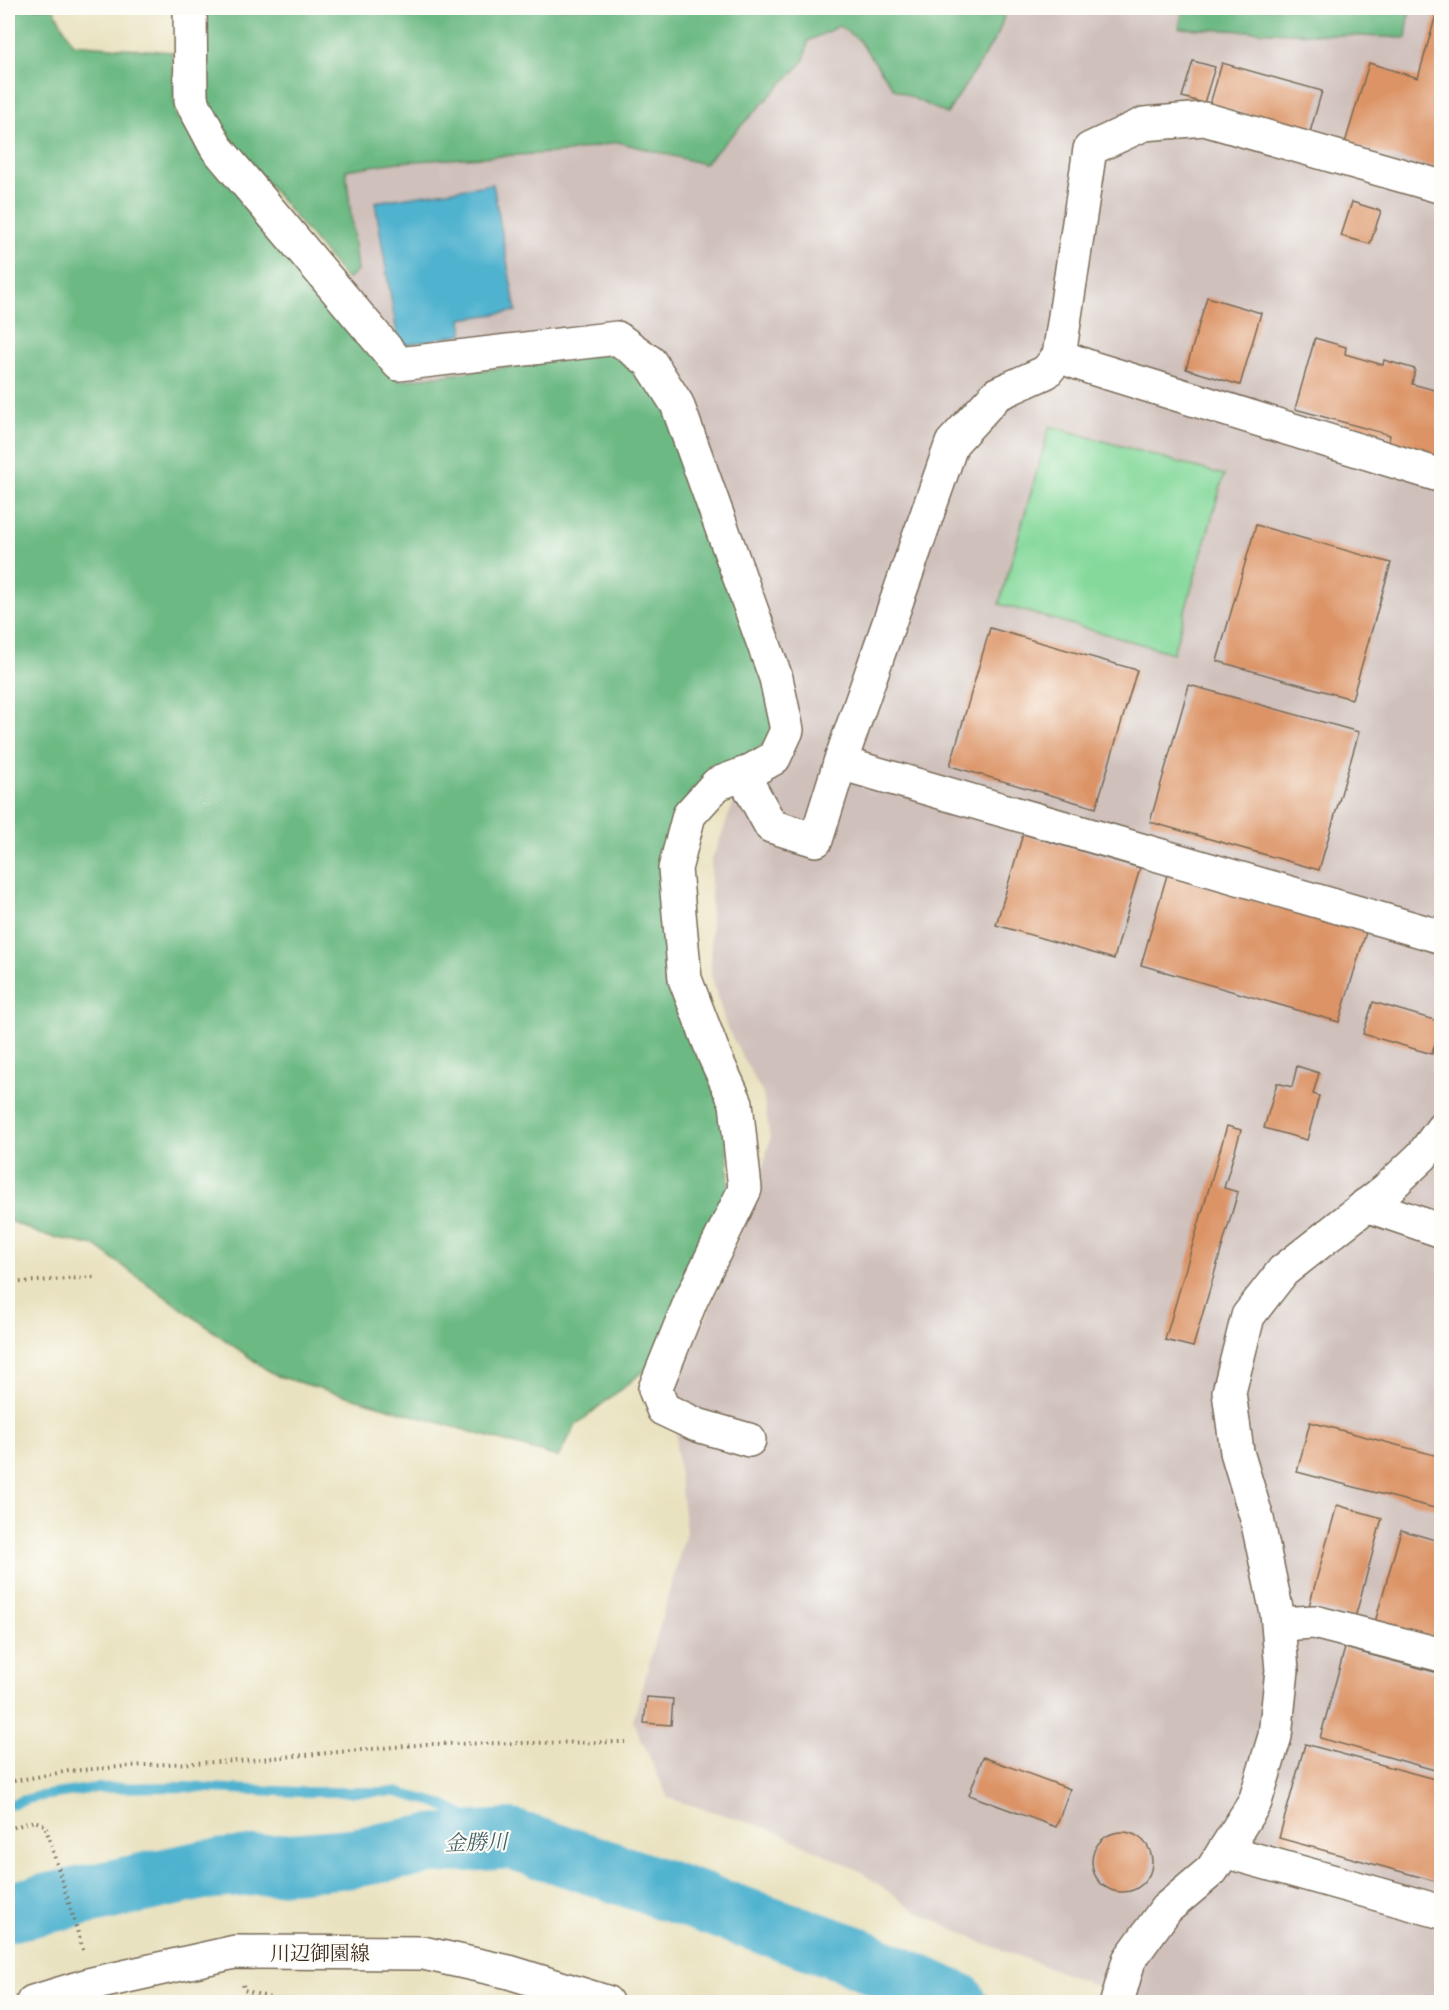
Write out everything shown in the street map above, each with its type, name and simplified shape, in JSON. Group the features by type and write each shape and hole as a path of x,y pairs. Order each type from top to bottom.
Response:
{"main road":[{"path":"190,8 191,100 216,147 399,364 598,338 616,338 650,362 677,404 776,678 787,730 774,758 742,775 717,784 688,814 675,869 685,979 715,1057 736,1103 744,1189 691,1300 655,1389 663,1408 697,1425 749,1440"},
{"path":"742,775 771,826 816,840 840,763 952,443 997,394 1046,372 1059,356 1089,149 1144,124 1204,119 1442,187"},
{"path":"1059,356 1103,372 1442,476"},
{"path":"840,763 1442,937"},
{"path":"1117,2002 1130,1960 1167,1909 1212,1869 1255,1802 1275,1736 1282,1670 1279,1624 1257,1519 1237,1452 1229,1392 1248,1316 1283,1271 1386,1190 1422,1156 1442,1129"},
{"path":"1366,1205 1442,1231"},
{"path":"1279,1624 1314,1622 1442,1655"},
{"path":"1224,1851 1442,1912"},
{"name":"川辺御園線","path":"33,2002 92,1984 235,1952 423,1953 509,1972 588,2000"}],"path":[{"path":"8,1283 94,1277"},
{"path":"8,1782 69,1771 239,1761 427,1744 625,1742"},
{"path":"8,1829 34,1821 45,1825 87,1963"}],"shaded area":[{"path":"1007,8 1183,8 1179,28 1405,38 1410,8 1441,8 1441,2002 1139,2002 981,1942 917,1912 860,1871 773,1830 668,1798 633,1721 686,1532 676,1448 678,1385 757,1191 770,1139 763,1094 726,1026 711,974 711,862 735,799 730,765 615,353 399,381 328,295 357,271 346,170 398,162 568,152 618,142 704,164 807,41 839,26 859,40 894,89 998,34"}],"green space":[{"path":"8,8 53,8 73,44 172,52 176,116 399,381 615,353 649,379 672,418 770,683 773,739 730,765 665,878 726,1106 729,1193 651,1365 576,1425 558,1457 274,1375 95,1246 40,1234 8,1220"},
{"path":"206,8 1007,8 998,34 947,114 894,89 859,40 839,26 808,41 804,61 704,164 618,142 568,152 398,162 346,170 357,271 347,280 208,111"},
{"path":"1183,8 1410,8 1406,38 1179,28"},
{"path":"1050,426 1224,475 1173,653 999,604"}],"water":[{"path":"493,184 516,311 461,319 463,334 399,346 375,202"}],"building":[{"path":"1438,8 1442,8 1442,170 1345,143 1369,63 1418,78"},
{"path":"1193,61 1215,67 1204,103 1182,97"},
{"path":"1222,63 1322,91 1310,132 1210,104"},
{"path":"1352,202 1381,211 1370,244 1341,236"},
{"path":"1207,297 1261,313 1240,385 1186,369"},
{"path":"1315,338 1346,347 1345,354 1383,365 1384,360 1415,369 1412,384 1442,392 1442,460 1388,445 1390,435 1295,409"},
{"path":"1256,525 1391,563 1352,699 1217,661"},
{"path":"990,628 1137,670 1096,808 950,766"},
{"path":"1189,685 1359,732 1319,870 1150,822"},
{"path":"1023,834 1140,868 1114,959 996,925"},
{"path":"1167,875 1366,932 1339,1022 1141,965"},
{"path":"1373,1002 1441,1022 1432,1054 1363,1034"},
{"path":"1297,1066 1319,1073 1313,1094 1319,1096 1307,1140 1264,1128 1277,1083 1292,1087"},
{"path":"1227,1126 1241,1130 1224,1188 1238,1192 1193,1347 1165,1340"},
{"path":"1310,1422 1442,1457 1442,1510 1297,1472"},
{"path":"1337,1505 1382,1518 1355,1618 1309,1606"},
{"path":"1401,1530 1442,1542 1442,1641 1375,1622"},
{"path":"1345,1648 1442,1674 1442,1772 1320,1738"},
{"path":"647,1697 673,1699 671,1725 644,1723"},
{"path":"1305,1744 1442,1781 1442,1883 1279,1838"},
{"path":"983,1757 1070,1789 1056,1827 969,1795"},
{"path":"1116,1832 1128,1832 1139,1837 1147,1845 1152,1862 1150,1874 1139,1887 1128,1892 1116,1892 1105,1887 1097,1879 1092,1868 1092,1856 1097,1845 1105,1837"}],"waterway":[{"path":"8,1805 35,1797 96,1788 182,1787 300,1792 396,1792 438,1803 511,1839"},
{"name":"金勝川","path":"8,1912 203,1870 352,1858 432,1844 511,1839 851,1954 957,2002"}]}
